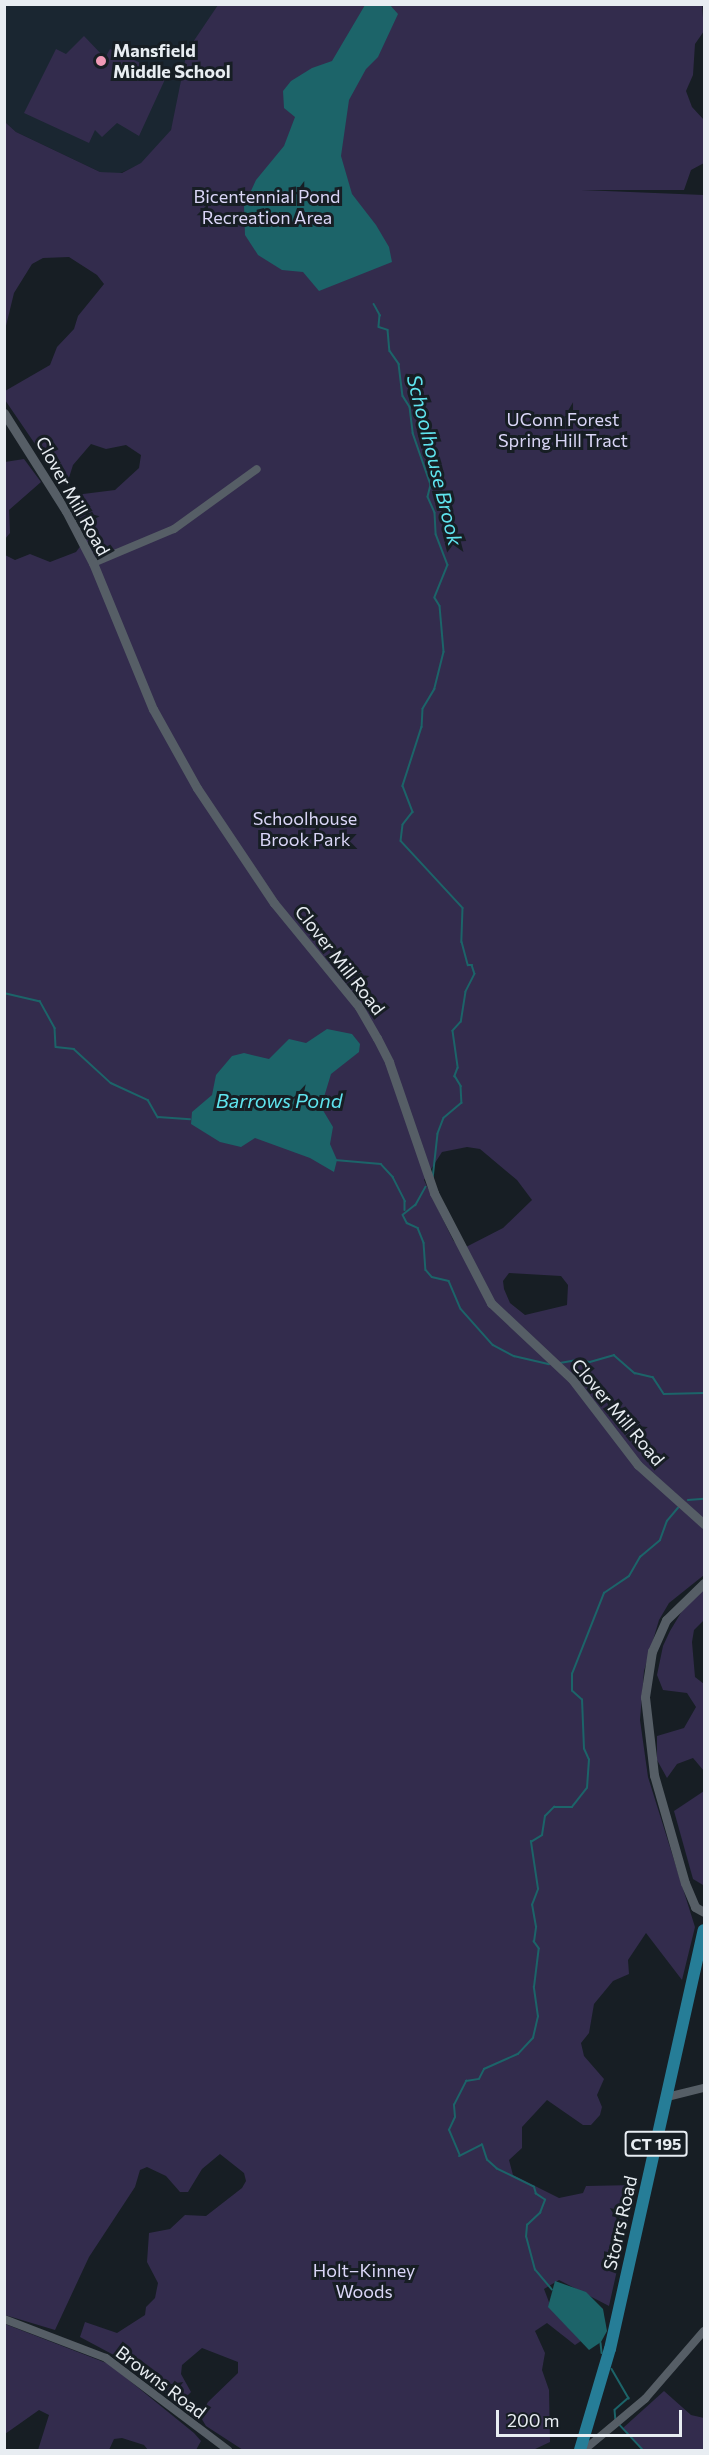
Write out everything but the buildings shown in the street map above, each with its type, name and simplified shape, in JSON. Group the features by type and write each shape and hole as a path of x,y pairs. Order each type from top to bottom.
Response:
{"main road":[{"name":"Storrs Road","path":"582,2451 607,2361 705,1930"}],"street":[{"name":"Clover Mill Road","path":"4,413 66,511 93,563 153,709 196,788 274,903 358,1007 377,1038 389,1062 434,1193 491,1303 558,1366 638,1465 705,1524"},
{"path":"93,563 174,529 257,469"},
{"path":"705,1583 666,1620 652,1651 645,1697 654,1775 685,1883 695,1907 705,1912"},
{"path":"667,2097 705,2088"},
{"name":"Browns Road","path":"4,2319 106,2358 228,2451"},
{"path":"582,2451 618,2424 705,2331"}],"shaded area":[{"name":"Mansfield Middle School","path":"4,5 218,5 169,135 146,162 118,174 100,172 16,132 5,122"}],"green space":[{"name":"Schoolhouse Brook Park","path":"702,4 704,31 695,44 693,75 686,91 692,107 704,120 704,163 691,170 684,190 581,190 704,195 704,1575 669,1603 659,1620 644,1671 640,1720 648,1777 695,1927 682,1980 646,1933 628,1960 629,1974 613,1981 594,2004 589,2033 581,2043 584,2056 604,2079 597,2095 602,2107 600,2115 591,2125 583,2125 547,2100 522,2127 522,2148 509,2160 513,2175 559,2198 583,2193 586,2186 636,2185 609,2306 559,2280 544,2289 552,2310 581,2341 575,2345 547,2323 535,2331 545,2353 542,2370 549,2390 550,2442 533,2450 243,2450 206,2426 200,2416 208,2402 238,2373 238,2362 202,2348 182,2365 181,2374 191,2392 179,2404 125,2361 80,2337 85,2322 117,2333 145,2315 146,2307 155,2298 158,2283 147,2262 149,2233 170,2229 185,2215 206,2216 242,2188 246,2181 244,2173 220,2154 202,2169 188,2192 180,2192 166,2176 147,2167 140,2170 135,2187 89,2257 55,2330 5,2315 5,555 15,560 30,554 50,562 76,552 88,536 70,499 83,494 115,490 139,468 141,455 126,445 106,449 91,444 73,465 67,484 63,485 5,400 5,391 50,365 57,347 74,329 78,316 104,284 97,275 69,257 43,258 32,264 14,293 5,330 5,122 16,132 100,172 122,173 141,163 171,130 187,51 218,5","holes":["467,1147 480,1149 517,1180 532,1200 503,1228 466,1247 458,1246 453,1240 424,1180 442,1152","509,1273 561,1276 568,1285 567,1305 525,1315 510,1303 504,1289 503,1281"]},
{"path":"84,36 105,58 110,49 167,75 139,136 117,123 102,137 95,130 89,143 24,113 56,49 66,54"},
{"path":"24,459 41,482 9,510 10,533 5,539 5,462"},
{"path":"704,1588 704,1620 694,1630 692,1642 695,1677 704,1684 704,1771 693,1758 677,1764 667,1778 657,1760 657,1736 684,1728 696,1707 687,1693 663,1690 657,1675 663,1646 670,1631 685,1606"},
{"path":"704,1791 703,1885 693,1879 674,1811"},
{"path":"5,2324 109,2364 194,2433 201,2441 196,2450 148,2450 144,2445 122,2438 114,2439 109,2450 38,2450 49,2415 39,2410 5,2434"},
{"path":"664,2391 691,2415 704,2418 704,2450 639,2450 641,2448 623,2428"}],"water":[{"path":"365,5 390,5 398,14 378,57 366,69 349,100 341,156 352,194 376,225 389,247 392,262 319,291 303,272 282,270 258,255 245,235 244,206 256,180 284,146 295,117 284,108 283,91 291,81 312,68 332,61"},
{"name":"Barrows Pond","path":"327,1029 352,1034 360,1044 359,1052 331,1074 321,1107 333,1127 330,1144 337,1160 334,1172 310,1158 255,1138 241,1147 220,1142 191,1124 192,1112 212,1095 216,1075 232,1056 244,1053 269,1059 289,1039 306,1043"},
{"path":"555,2281 586,2292 603,2309 607,2331 601,2342 589,2350 548,2307"}],"waterway":[{"name":"Schoolhouse Brook","path":"374,304 380,315 379,327 388,330 390,351 399,364 403,396 410,407 413,433 431,485 428,497 435,513 436,534 448,565 435,598 440,606 444,652 435,689 423,709 422,727 403,786 413,812 403,825 401,841 463,908 462,942 468,965 472,965 475,974 466,992 461,1022 453,1031 458,1068 455,1076 461,1086 462,1103 444,1118 438,1134 433,1179"},
{"path":"4,993 40,1001 55,1028 56,1047 74,1049 111,1083 148,1100 158,1117 190,1119"},
{"path":"335,1160 381,1164 393,1177 405,1201 405,1210"},
{"name":"Schoolhouse Brook","path":"426,1187 416,1205 403,1215 407,1223 418,1228 424,1243 426,1270 432,1277 449,1281 461,1309 493,1345 514,1356 549,1364"},
{"name":"Schoolhouse Brook","path":"560,1363 577,1360 590,1362 614,1355 635,1373 653,1377 664,1394 704,1393"},
{"name":"Schoolhouse Brook","path":"688,1500 704,1499"},
{"name":"Schoolhouse Brook","path":"552,2290 535,2270 526,2237 527,2225 540,2213 545,2200 536,2194 534,2187 497,2169 487,2160 482,2145 460,2156 449,2130 455,2117 454,2105 466,2081 479,2079 484,2069 518,2054 533,2038 538,2017 534,1987 539,1949 534,1942 536,1927 532,1905 538,1889 531,1842 542,1835 545,1816 554,1807 572,1807 587,1788 589,1760 584,1749 582,1700 572,1691 572,1674 604,1593 629,1576 640,1557 660,1540 667,1521 678,1508"},
{"name":"Schoolhouse Brook","path":"601,2343 602,2353"},
{"name":"Schoolhouse Brook","path":"612,2369 629,2398 615,2410 616,2421"},
{"name":"Schoolhouse Brook","path":"619,2424 643,2450"}],"place":[{"name":"Mansfield Middle School","path":"101,61"}],"park label":[{"name":"Bicentennial Pond Recreation Area","path":"267,207"},
{"name":"UConn Forest Spring Hill Tract","path":"563,430"},
{"name":"Holt–Kinney Woods","path":"364,2281"}]}
